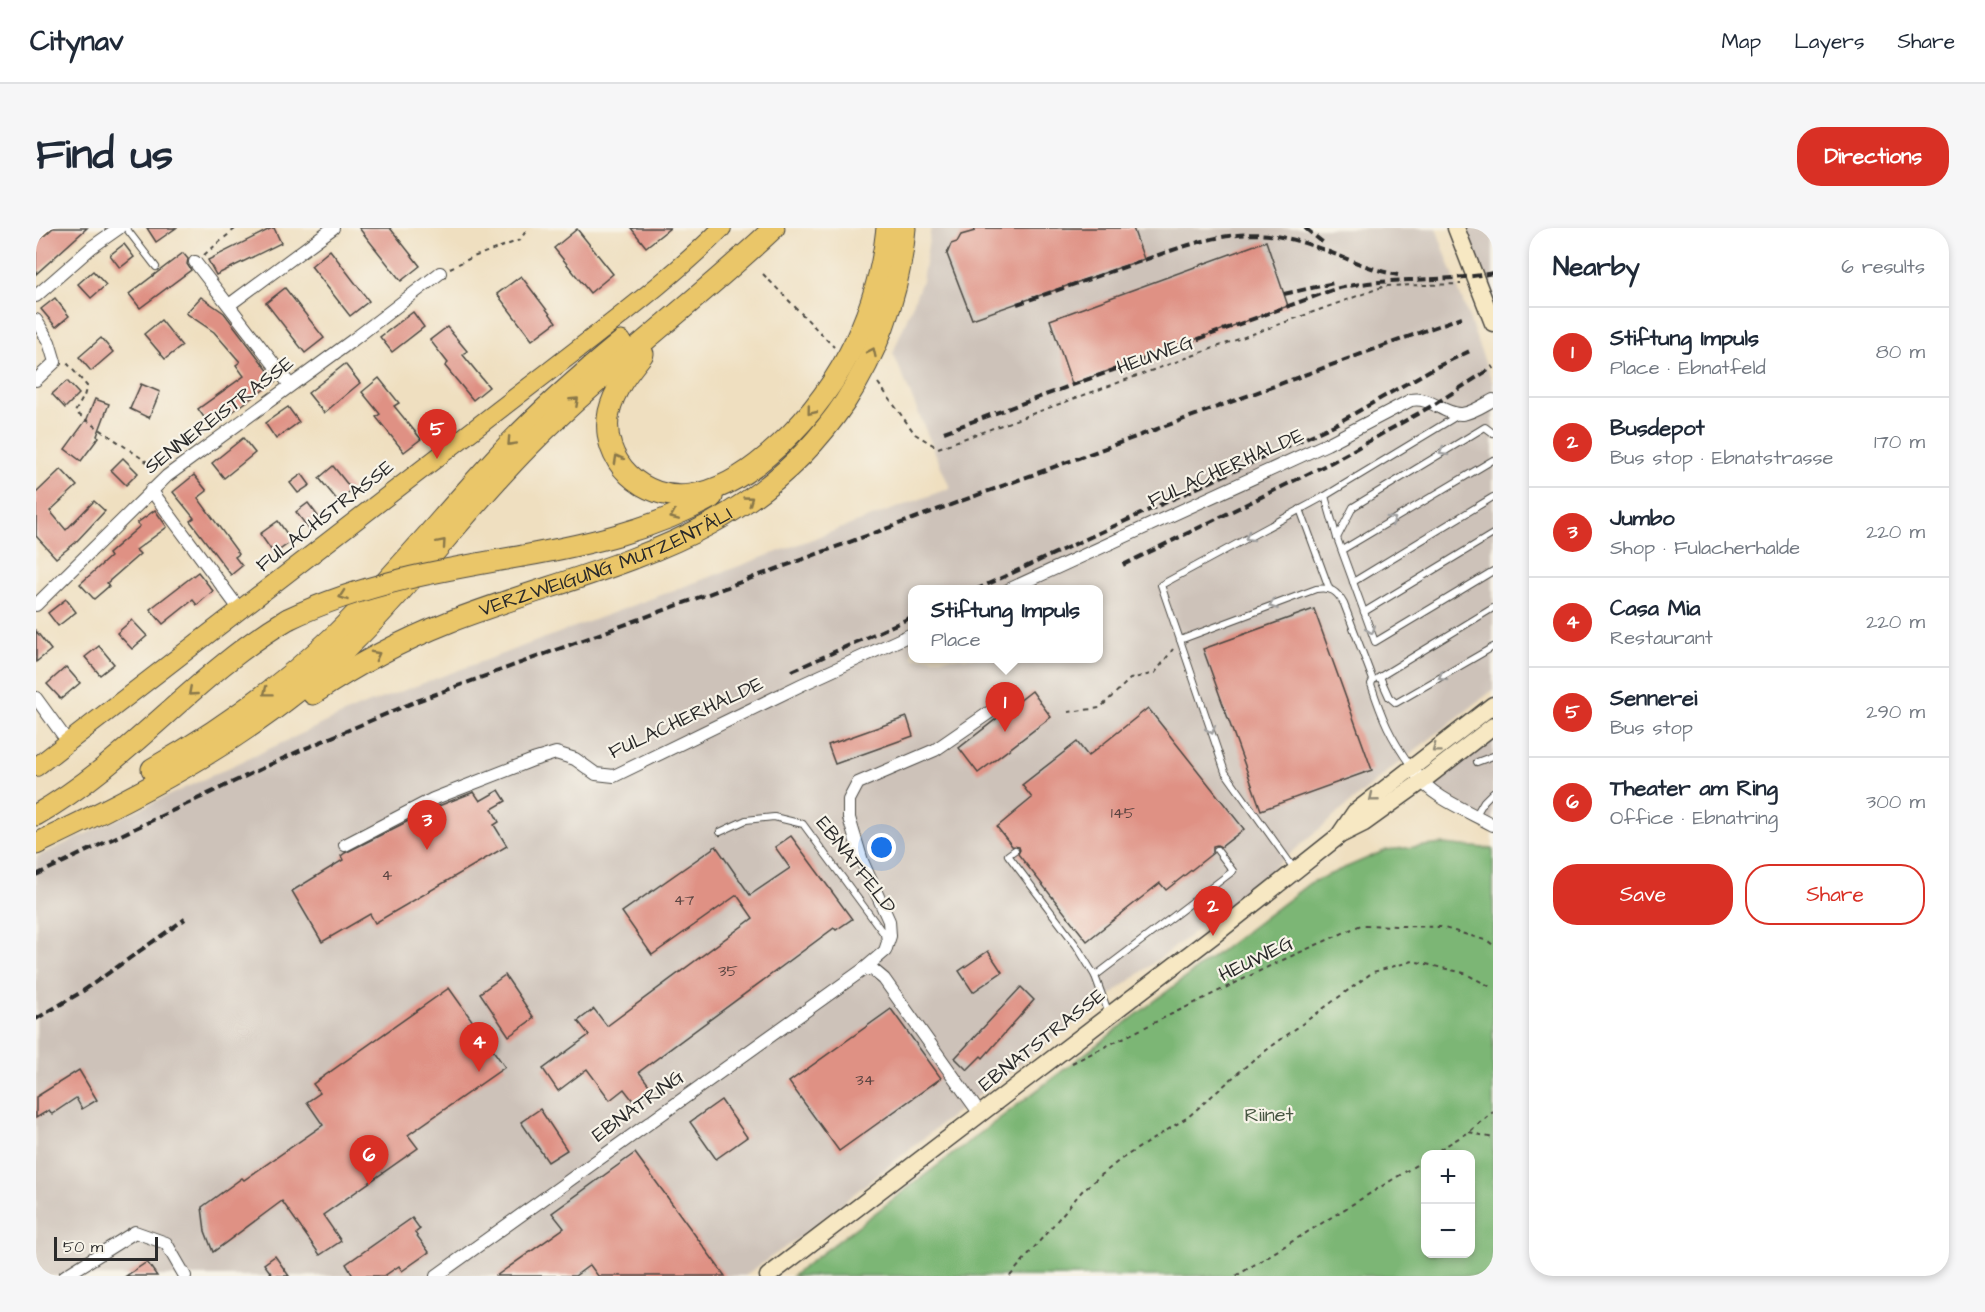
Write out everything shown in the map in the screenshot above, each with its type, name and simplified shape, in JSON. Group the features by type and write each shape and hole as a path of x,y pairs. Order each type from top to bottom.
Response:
{"highway":[{"path":"36,830 106,795 167,760 271,689 312,655 414,551 521,432 575,381 753,228"},
{"path":"36,844 125,801 231,739 321,672 348,647 529,446 585,392 774,228"},
{"path":"676,314 631,369 617,390 608,420 613,451 621,466 633,479 653,491 669,496 697,494 742,476 790,436 822,398 840,372 872,303 882,264 887,228"},
{"name":"VERZWEIGUNG MUTZENTÄLI","path":"177,771 205,765 348,671 405,641 473,613 657,550 709,526 747,503 781,475 815,441 859,379 880,336 889,309 898,273 905,228"},
{"name":"VERZWEIGUNG MUTZENTÄLI","path":"36,816 92,778 225,663 262,635 321,603 378,585 611,538 662,521 707,499 742,476"}],"main road":[{"name":"FULACHSTRASSE","path":"36,767 608,326 702,248 722,228"}],"street":[{"path":"36,296 118,228"},
{"path":"229,305 333,228"},
{"path":"1456,228 1485,292 1493,323"},
{"path":"195,262 290,385"},
{"name":"SENNEREISTRASSE","path":"36,605 167,476 354,340 440,273"},
{"path":"36,320 49,342 55,362 36,381"},
{"name":"FULACHERHALDE","path":"1019,585 1327,444 1411,400 1424,399 1451,413 1460,414"},
{"path":"1460,414 1469,413 1493,400"},
{"path":"151,490 240,610"},
{"name":"FULACHERHALDE","path":"345,845 433,799 556,753 575,759 596,774 614,776 908,636"},
{"path":"36,698 68,742"},
{"name":"EBNATFELD","path":"885,951 890,936 889,921 862,861 849,818 849,800 858,783 935,750 1006,701"},
{"name":"EBNATSTRASSE","path":"1340,835 1355,812 1493,705"},
{"name":"EBNATSTRASSE","path":"768,1276 1213,936 1340,835 1364,823 1493,726"},
{"path":"1412,766 1421,782 1437,794 1493,825"},
{"name":"EBNATRING","path":"436,1276 864,969 885,951"},
{"path":"864,969 872,969 884,979 980,1114"},
{"path":"65,1276 135,1232 166,1243 184,1276"}],"lane":[{"path":"126,228 156,267"},
{"path":"1295,870 1225,771 1161,585 1325,496 1460,414"},
{"path":"1337,538 1353,507 1485,427 1493,433"},
{"path":"1342,550 1493,460"},
{"path":"1325,496 1337,538 1376,642 1493,571"},
{"path":"1353,582 1493,496"},
{"path":"1300,509 1329,588 1338,594 1344,604 1376,678 1396,703 1493,647"},
{"path":"1364,612 1493,534"},
{"path":"1180,640 1316,589 1329,588"},
{"path":"1412,766 1388,732 1371,684 1376,678 1493,608"},
{"path":"1477,762 1493,756"},
{"path":"1476,815 1484,801 1493,792"},
{"name":"EBNATFELD","path":"720,832 746,820 774,817 803,824 884,934 885,951"},
{"path":"1015,850 1008,855 1076,945 1095,976 1109,1015"},
{"path":"1095,976 1233,871 1217,850"}],"path":[{"path":"195,262 236,228"},
{"path":"440,273 473,257 520,240 528,228"},
{"path":"763,274 839,353"},
{"name":"HEUWEG","path":"874,378 915,434 938,448 1385,286 1485,292"},
{"path":"49,342 87,386 75,412 167,476"},
{"path":"1068,712 1100,708 1130,679 1155,673 1180,640"},
{"name":"HEUWEG","path":"1067,1064 1077,1062 1276,963 1360,925 1441,927 1488,941 1493,945"},
{"path":"1010,1276 1083,1190 1121,1158 1188,1117 1253,1060 1373,972 1413,961 1464,973 1493,988"},
{"path":"1440,1150 1493,1112"},
{"path":"1469,1131 1493,1138"},
{"path":"1236,1276 1421,1161"}],"shaded area":[{"path":"931,228 1436,228 1493,384 1493,690 1387,772 1226,908 950,1117 800,1237 744,1276 36,1276 36,857 359,707 950,488 893,353 922,281"},
{"path":"1456,228 1493,228 1493,330"},
{"path":"1493,715 1493,825 1414,775"}],"green space":[{"name":"Riinet","path":"1443,844 1493,849 1493,1276 792,1276 1310,883 1386,850"}],"building":[{"path":"53,228 87,228 36,274 36,243"},
{"path":"147,228 176,228 156,242"},
{"path":"272,228 281,243 216,275 208,260"},
{"path":"359,228 390,228 420,266 401,281"},
{"path":"631,228 670,228 646,247"},
{"path":"974,228 1133,228 1144,259 972,319 947,254 951,244 957,242 961,235 975,231"},
{"path":"577,229 613,274 590,293 554,248"},
{"path":"1266,241 1288,306 1072,384 1050,320"},
{"path":"124,244 134,257 120,268 110,255"},
{"path":"330,250 369,301 350,316 311,266"},
{"path":"183,253 188,259 187,264 191,270 140,308 129,294"},
{"path":"93,271 106,285 91,298 78,284"},
{"path":"521,276 556,322 532,340 497,294"},
{"path":"285,288 324,338 305,353 266,303"},
{"path":"201,297 224,313 276,381 211,427 198,409 244,376 236,365 240,362 214,332 186,313"},
{"path":"55,298 69,316 56,327 41,309"},
{"path":"413,312 424,327 392,352 380,337"},
{"path":"161,320 182,346 165,359 144,334"},
{"path":"447,327 467,351 463,355 489,387 473,400 445,366 448,363 430,340"},
{"path":"101,338 113,352 91,371 79,357"},
{"path":"345,364 360,383 324,413 308,393"},
{"path":"379,378 399,403 394,406 421,439 404,452 376,417 380,414 362,392"},
{"path":"67,381 79,394 65,408 52,394"},
{"path":"141,384 160,392 149,418 130,409"},
{"path":"95,399 109,404 97,436 99,437 81,461 65,449 87,419"},
{"path":"288,407 299,422 276,439 265,423"},
{"path":"243,438 255,453 224,478 212,463"},
{"path":"123,458 138,473 126,485 111,470"},
{"path":"333,466 352,490 338,501 319,478"},
{"path":"61,469 77,486 50,511 66,530 94,501 105,511 75,543 56,558 36,536 36,493"},
{"path":"302,474 310,485 298,493 290,483"},
{"path":"194,475 207,491 198,498 239,554 235,557 242,566 231,575 190,521 194,518 173,492"},
{"path":"308,503 321,520 309,529 296,512"},
{"path":"155,510 167,527 136,550 140,554 107,583 109,586 94,599 80,584 110,557 108,554 140,526 137,523"},
{"path":"278,521 292,541 274,554 260,534"},
{"path":"198,572 213,591 197,605 193,600 163,624 150,609"},
{"path":"66,599 76,612 58,626 48,613"},
{"path":"1314,609 1372,770 1261,810 1203,649"},
{"path":"132,620 147,636 132,649 117,633"},
{"path":"36,631 51,650 36,662"},
{"path":"99,646 114,664 100,675 85,657"},
{"path":"66,667 80,683 61,699 47,684"},
{"path":"1032,691 1051,717 978,773 959,748"},
{"path":"1148,708 1244,829 1221,847 1213,846 1213,853 1166,890 1160,883 1087,941 1018,854 1019,847 1012,846 997,827 1032,798 1022,785 1077,742 1088,756"},
{"path":"907,717 913,736 835,764 828,745"},
{"path":"499,790 506,801 492,809 499,822 494,825 507,846 375,923 370,914 322,942 292,891 343,860 341,856 345,853 436,807 474,792 480,801"},
{"path":"791,836 852,919 836,930 834,928 639,1072 652,1089 634,1102 624,1089 610,1100 587,1069 558,1091 543,1069 589,1035 578,1021 594,1009 607,1026 753,918 737,895 652,955 622,912 716,846 750,895 790,868 775,847"},
{"path":"988,951 1002,972 973,992 959,971"},
{"path":"505,975 534,1018 509,1036 480,993"},
{"path":"1021,987 1034,1000 983,1058 981,1056 967,1070 955,1058"},
{"path":"449,988 505,1067 408,1135 418,1148 323,1215 341,1241 320,1255 282,1201 213,1252 205,1231 202,1207 323,1125 307,1102 320,1093 313,1084"},
{"path":"891,1009 941,1078 839,1151 789,1082"},
{"path":"79,1070 97,1100 82,1109 76,1098 52,1114 49,1110 36,1118 36,1097"},
{"path":"721,1100 747,1137 716,1159 690,1122"},
{"path":"540,1109 567,1150 548,1162 521,1122"},
{"path":"635,1153 725,1276 598,1276 590,1265 575,1276 496,1276 564,1228 552,1213"},
{"path":"412,1218 420,1229 415,1233 429,1252 402,1271 399,1266 384,1276 353,1276 346,1264"},
{"path":"275,1256 289,1276 273,1276 264,1264"},
{"path":"147,1262 157,1276 126,1276"}],"railway":[{"path":"1305,228 1326,245"},
{"path":"1017,304 1183,247 1220,237 1238,235 1257,234 1292,239 1367,267 1398,275"},
{"path":"944,432 1335,289 1374,282 1454,278 1493,273"},
{"path":"1284,294 1334,283"},
{"path":"36,875 299,751 417,701 1462,317"},
{"path":"986,585 1334,425 1432,369 1472,350"},
{"path":"1123,565 1332,462 1435,404 1493,367"},
{"path":"792,671 908,619"},
{"path":"36,1019 83,991 185,919"}],"place":[{"name":"Sennerei","path":"437,459"},
{"name":"Stiftung Impuls","path":"1005,732"},
{"name":"Jumbo","path":"427,850"},
{"name":"Busdepot","path":"1213,936"},
{"name":"Casa Mia","path":"479,1072"},
{"name":"Theater am Ring","path":"369,1185"}]}
